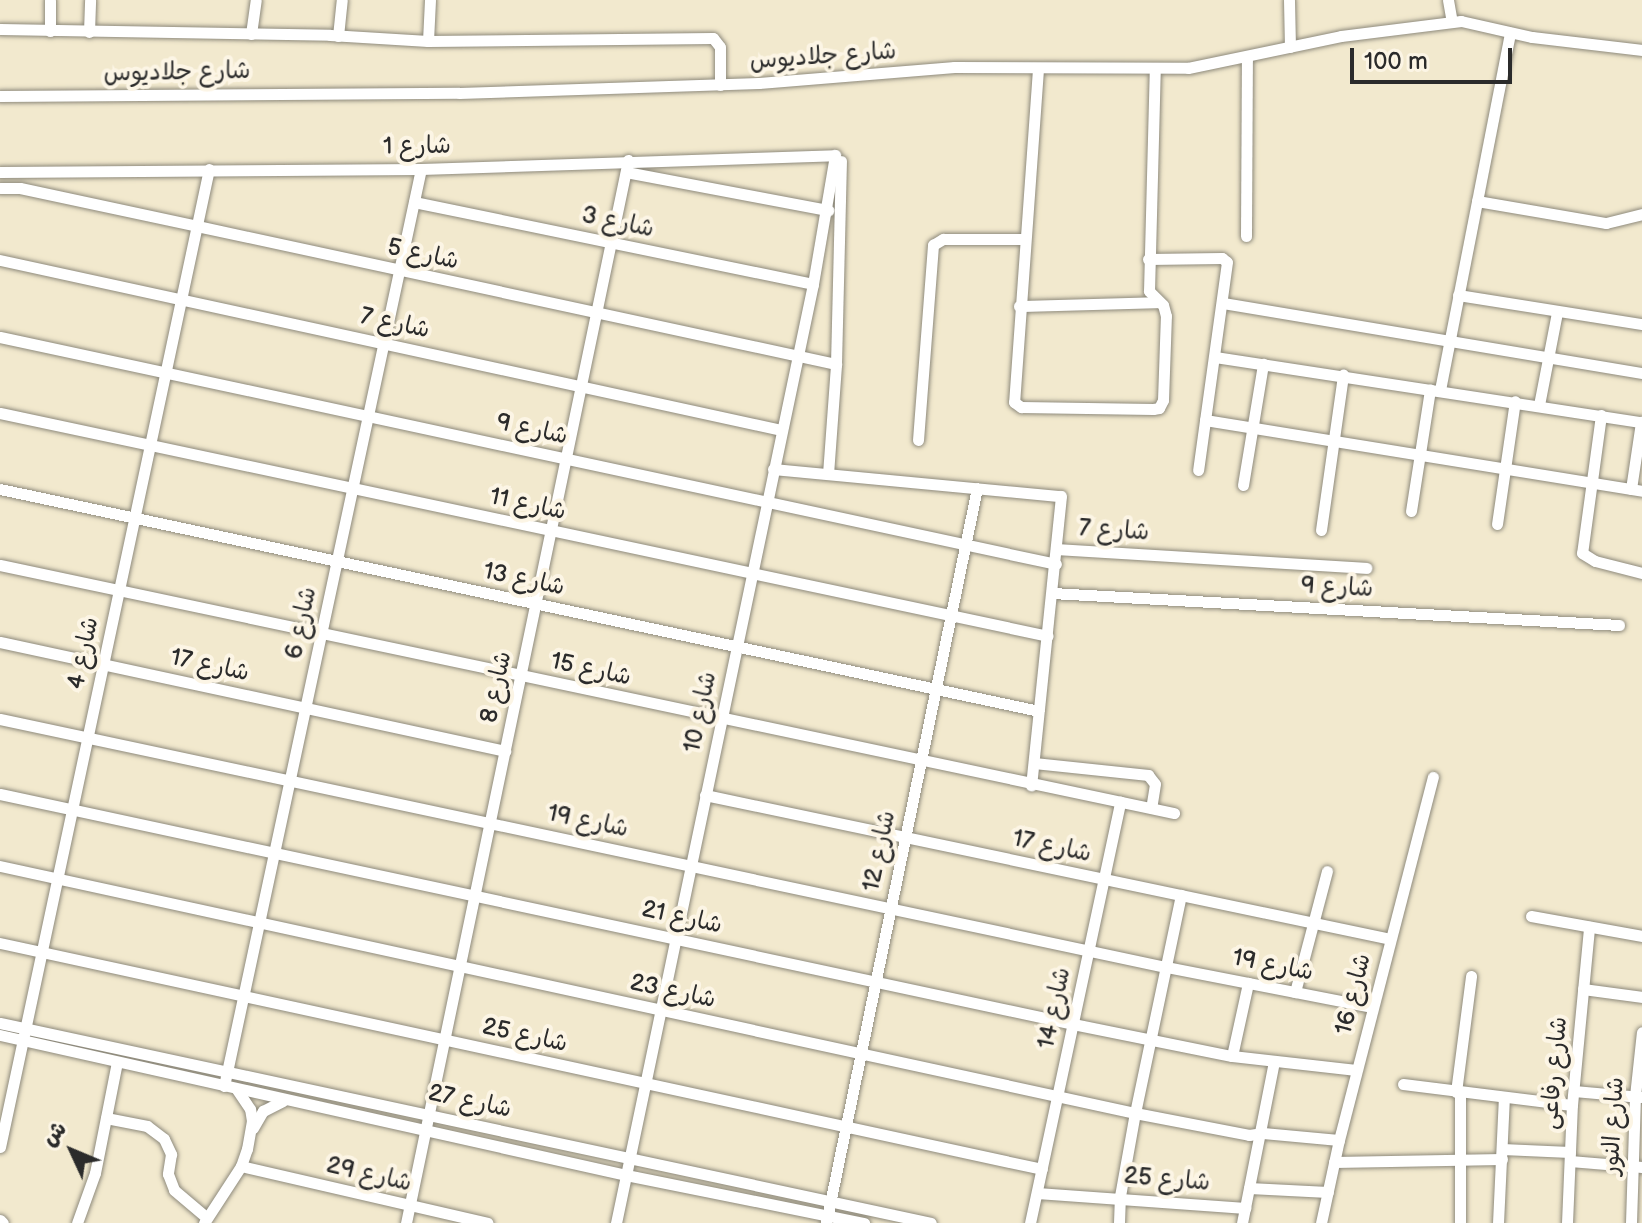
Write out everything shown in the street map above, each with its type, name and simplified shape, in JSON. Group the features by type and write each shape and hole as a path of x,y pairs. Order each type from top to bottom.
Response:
{"street":[{"path":"50,0 50,31"},
{"path":"89,32 90,0"},
{"path":"251,34 256,0"},
{"path":"338,36 342,0"},
{"path":"428,41 430,0"},
{"path":"1289,0 1290,47"},
{"path":"1448,0 1452,22"},
{"name":"شارع جلاديوس","path":"0,96 459,93 720,85 954,67 1188,68 1354,34 1452,22 1476,23 1510,33 1642,50"},
{"path":"0,29 338,36 428,41 713,38 720,47 720,85"},
{"path":"1411,511 1420,456 1449,341 1510,33"},
{"path":"1246,236 1247,58"},
{"path":"1038,69 1023,239 1013,395 1016,405 1153,409 1159,408 1163,400 1166,309 1149,291 1155,69"},
{"path":"828,474 836,364 841,162 835,155"},
{"name":"شارع 1","path":"2,172 627,166 835,155"},
{"name":"شارع 10","path":"616,1223 813,284 835,155"},
{"path":"627,166 828,210"},
{"name":"شارع 8","path":"406,1223 627,166"},
{"name":"شارع 4","path":"0,1147 3,1115 24,1034 209,169"},
{"name":"شارع 6","path":"224,1086 421,169"},
{"path":"0,189 2,172"},
{"name":"شارع 5","path":"0,189 20,188 398,272 836,364"},
{"path":"1477,201 1606,223 1642,214"},
{"name":"شارع 3","path":"414,202 813,284"},
{"path":"918,440 933,245 943,239 1023,239"},
{"path":"1148,259 1222,258 1228,269 1198,470"},
{"name":"شارع 7","path":"0,260 781,430"},
{"path":"1458,295 1642,324"},
{"path":"1019,306 1158,302"},
{"path":"1223,303 1642,373"},
{"path":"1539,405 1557,312"},
{"name":"شارع 9","path":"0,337 1056,564"},
{"path":"1205,420 1636,490 1641,422 1215,357"},
{"path":"1243,485 1263,364"},
{"path":"1321,530 1343,375"},
{"path":"1497,524 1515,401"},
{"name":"شارع 11","path":"0,413 1048,636"},
{"path":"1601,415 1582,553 1595,561 1642,573"},
{"name":"شارع 7","path":"773,469 1061,496 1057,549 1366,568"},
{"name":"شارع 12","path":"826,1219 977,488"},
{"name":"شارع 13","path":"0,489 1039,711"},
{"path":"1031,785 1057,549"},
{"name":"شارع 15","path":"0,565 1174,813"},
{"name":"شارع 9","path":"1052,593 1619,625"},
{"name":"شارع 17","path":"0,642 505,751"},
{"name":"شارع 19","path":"0,719 1088,951 1372,1007"},
{"path":"1034,763 1148,775 1155,784 1151,808"},
{"name":"شارع 16","path":"1321,1223 1356,1070 1433,777"},
{"name":"شارع 21","path":"0,794 1150,1040 1232,1056 1356,1070"},
{"name":"شارع 17","path":"705,795 1390,939"},
{"name":"شارع 14","path":"1030,1223 1120,802"},
{"name":"شارع 23","path":"0,866 259,925 1135,1113 1259,1135 1339,1140"},
{"path":"1295,992 1327,871"},
{"path":"1119,1223 1120,1196 1135,1113 1181,895"},
{"path":"1531,916 1642,936"},
{"name":"شارع رفاعى","path":"1567,1223 1572,1105 1589,927"},
{"name":"شارع 25","path":"0,943 1042,1169"},
{"path":"1460,1223 1458,1092 1471,976"},
{"path":"1232,1056 1248,983"},
{"path":"1583,989 1642,997"},
{"name":"شارع 27","path":"0,1023 24,1034 117,1062 826,1219 864,1223"},
{"name":"شارع النور","path":"1631,1223 1637,1167 1642,1032"},
{"name":"شارع 27","path":"0,1035 24,1034 227,1072 931,1223"},
{"path":"77,1223 95,1173 117,1062"},
{"path":"1242,1223 1274,1062"},
{"path":"1403,1084 1572,1105"},
{"path":"237,1089 250,1109 251,1133"},
{"path":"1574,1091 1638,1097"},
{"path":"1498,1223 1504,1098"},
{"path":"106,1118 147,1126 164,1139 171,1154 168,1174 174,1190 206,1220 241,1166 251,1133 263,1111 286,1100"},
{"path":"1334,1162 1459,1160 1502,1154 1570,1156 1637,1167"},
{"name":"شارع 29","path":"241,1166 488,1223"},
{"path":"1249,1188 1328,1192"},
{"name":"شارع 25","path":"1037,1193 1120,1196 1245,1208"}]}
